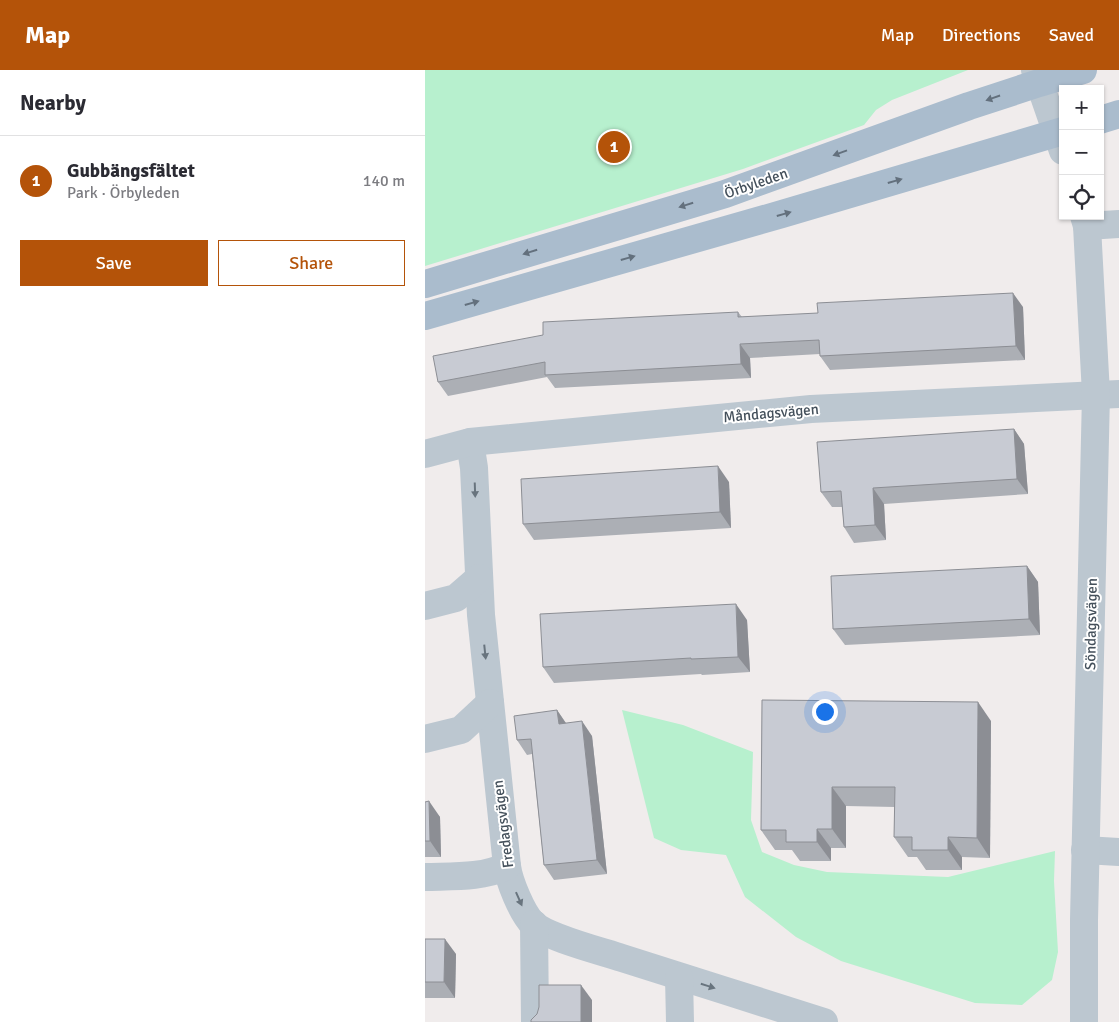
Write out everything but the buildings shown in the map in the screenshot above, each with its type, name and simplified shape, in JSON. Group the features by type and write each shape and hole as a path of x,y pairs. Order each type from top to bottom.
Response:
{"main road":[{"name":"Örbyleden","path":"425,284 725,194 1037,76 1083,70"},
{"path":"1104,119 1119,114"},
{"path":"425,316 782,214 1059,140"}],"street":[{"path":"1037,76 1059,134"},
{"name":"Söndagsvägen","path":"1084,1022 1085,850 1107,394 1085,221 1119,224"},
{"name":"Måndagsvägen","path":"425,454 470,442 811,409 1107,394"},
{"name":"Fredagsvägen","path":"470,442 474,468 481,615 507,866 521,904 534,924 555,936 824,1022"},
{"path":"425,606 457,598 479,578"},
{"path":"425,739 461,730 490,703"},
{"path":"1085,850 1119,852"},
{"path":"425,877 468,876 497,871 507,866"},
{"path":"534,924 535,1022"},
{"path":"679,977 680,1022"}],"green space":[{"path":"425,70 968,70 892,100 876,110 864,125 743,169 425,266"},
{"path":"622,710 683,725 753,752 751,820 762,852 794,865 827,872 948,877 1055,851 1054,881 1058,952 1052,980 1022,1005 975,1003 841,961 796,937 745,897 726,855 681,850 654,838"}],"place":[{"name":"Gubbängsfältet","path":"614,147"}]}
